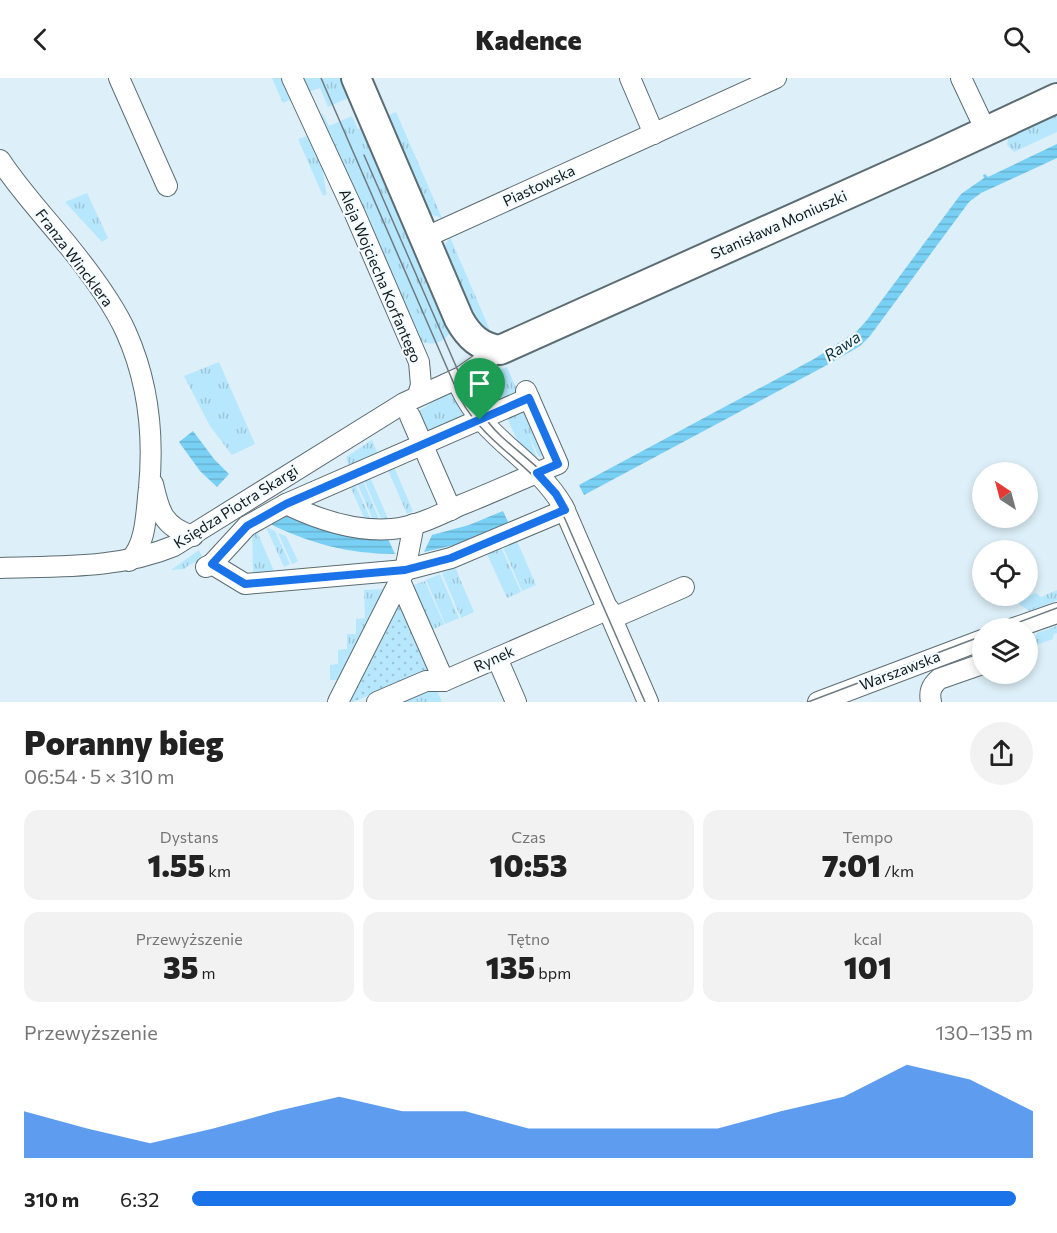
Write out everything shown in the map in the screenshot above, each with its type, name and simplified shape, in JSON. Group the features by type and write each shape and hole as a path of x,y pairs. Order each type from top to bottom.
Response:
{"street":[{"path":"120,78 167,186"},
{"name":"Aleja Wojciecha Korfantego","path":"292,78 355,214 419,362 421,385 418,395"},
{"path":"356,78 466,331 478,343 500,351"},
{"path":"630,78 654,134"},
{"name":"Piastowska","path":"424,238 776,78"},
{"path":"961,78 986,131"},
{"name":"Stanisława Moniuszki","path":"500,351 1057,98"},
{"name":"Franza Wincklera","path":"0,160 17,185 85,268 126,331 142,379 150,417 150,470 142,540 137,553 129,561"},
{"path":"418,395 437,389 461,377 500,351"},
{"path":"460,387 480,420 494,436 537,473 556,494 608,607 648,702"},
{"path":"286,504 311,515 355,526 392,529 414,524 451,510 558,464 527,394 480,420 286,504 247,526 209,566 245,584 403,575 451,558 565,510"},
{"name":"Księdza Piotra Skargi","path":"0,568 109,564 153,555 193,536 418,395"},
{"path":"410,416 451,510"},
{"name":"Franza Wincklera","path":"150,470 164,519 178,530 193,536"},
{"path":"338,702 403,575 414,524"},
{"path":"403,575 444,681"},
{"name":"Rynek","path":"377,702 426,681 444,681 608,607 684,586"},
{"path":"1038,620 1057,613"},
{"name":"Warszawska","path":"818,702 972,644"},
{"path":"497,658 516,702"},
{"path":"931,702 930,692 939,679 972,667"}],"green space":[{"path":"272,78 286,78 295,98 283,103"},
{"path":"302,78 349,78 352,96 328,107 320,88 308,92"},
{"path":"1057,108 1057,132 1014,152 1007,145 1009,135"},
{"path":"396,112 442,218 427,213 383,118"},
{"path":"323,114 329,126 352,116 358,129 369,125 453,329 439,342 420,341 318,116"},
{"path":"307,136 313,140 322,162 327,194 323,196 298,139"},
{"path":"87,193 108,238 102,242 65,202"},
{"path":"450,237 490,332 475,322 444,256 444,247"},
{"path":"219,362 255,444 232,455 210,426 184,376"},
{"path":"507,367 518,392 483,408 469,383"},
{"path":"451,391 464,417 426,433 417,412"},
{"path":"523,411 543,455 539,457 528,434 537,458 518,442 507,418"},
{"path":"372,440 378,454 349,466 346,457"},
{"path":"394,467 413,511 407,514 388,470"},
{"path":"370,477 389,521 382,521 364,480"},
{"path":"363,481 380,521 373,520 357,483"},
{"path":"355,484 371,520 365,520 350,486"},
{"path":"255,527 274,571 253,575 252,529"},
{"path":"266,527 275,531 290,564 284,567"},
{"path":"278,533 286,536 298,561 292,564"},
{"path":"517,541 536,585 522,591 503,547"},
{"path":"501,547 521,592 507,598 487,554"},
{"path":"199,550 203,559 184,569 171,570"},
{"path":"455,567 474,612 461,618 442,573"},
{"path":"440,574 459,618 445,624 426,580"},
{"path":"425,581 444,624 430,631 411,586"},
{"path":"385,589 340,680 330,680 330,665 338,664 338,650 347,649 347,634 356,634 356,619 365,618 364,590"},
{"path":"1057,590 1057,600 1030,611 1022,606 1038,606 1038,595 1041,597"},
{"path":"399,603 428,670 349,702"},
{"path":"1057,626 1057,633 1054,634 1053,639 1038,645 1038,633"},
{"path":"435,686 442,702 399,702"}],"water":[{"name":"Rawa","path":"1057,144 1057,158 981,193 969,202 870,336 860,346 584,495 579,485 814,359 857,331 961,194 984,178 983,175 988,177"},
{"path":"193,431 214,459 229,474 217,487 200,471 179,442"},
{"path":"503,511 509,524 463,543 424,552 432,535 469,525"},
{"path":"283,515 334,532 388,539 395,554 361,552 329,546 297,536 266,522"}],"tram line":[{"path":"321,78 461,400 486,433 529,472 555,501 645,702"},
{"path":"364,155 469,396 493,428 542,472 563,497"},
{"path":"1030,618 1057,608"},
{"path":"808,702 972,640"}],"route":[{"path":"529,398 558,464 537,473 549,484 565,510 451,558 405,570 245,584 212,564 247,526 286,504 480,420 529,398"}]}
